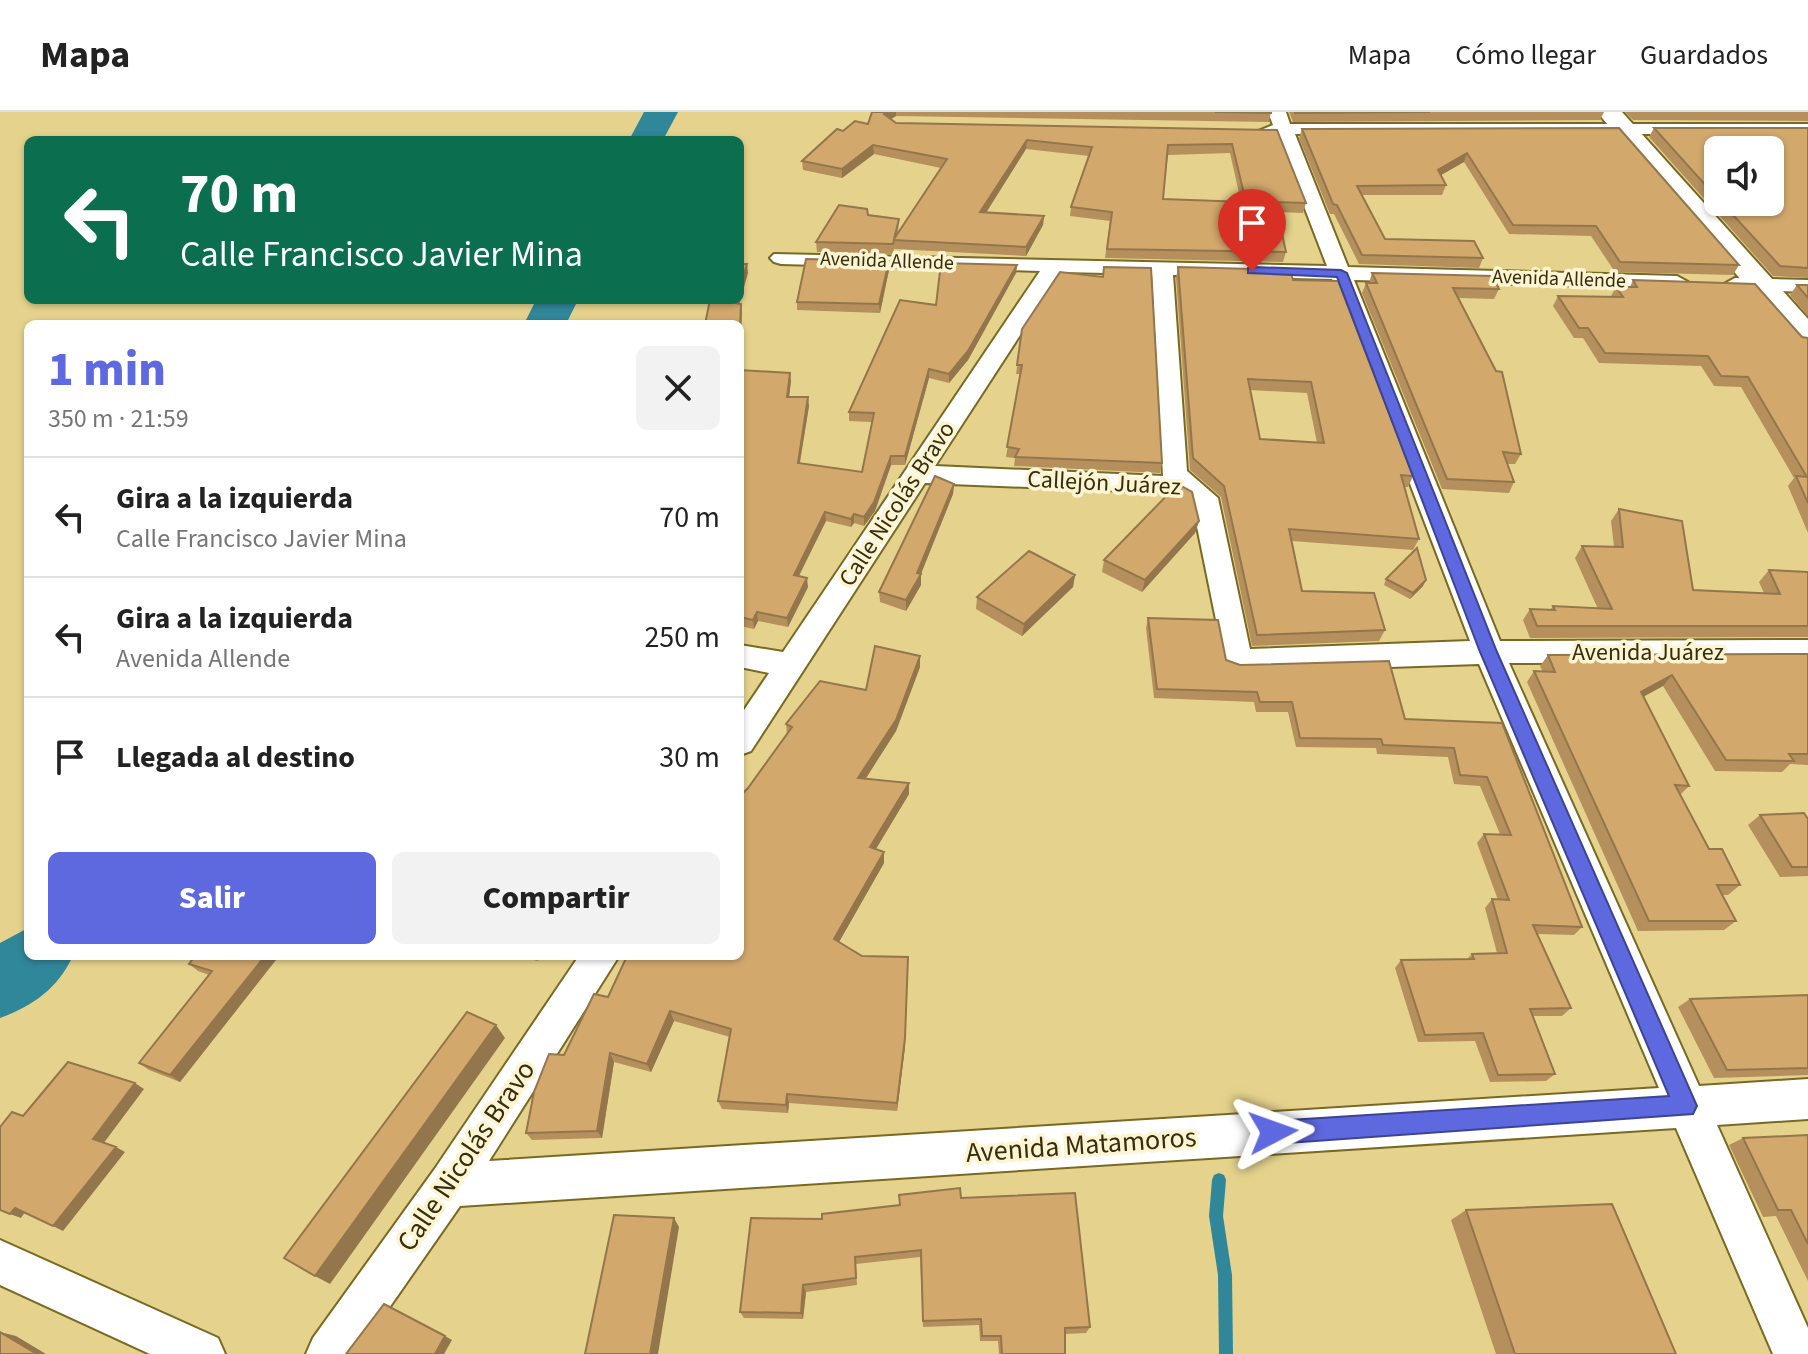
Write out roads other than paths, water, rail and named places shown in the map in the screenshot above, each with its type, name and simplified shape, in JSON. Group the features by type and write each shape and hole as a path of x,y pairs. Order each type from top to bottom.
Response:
{"street":[{"path":"1615,119 1808,338"},
{"path":"1796,1354 1489,652 1341,273 1272,125 1312,127 1615,119 1808,129"},
{"name":"Avenida Allende","path":"781,258 1808,286"},
{"name":"Calle Nicolás Bravo","path":"744,736 1054,266"},
{"path":"1162,268 1174,473 1185,485"},
{"name":"Callejón Juárez","path":"916,474 1185,485 1205,498 1237,661 1489,652"},
{"name":"Avenida Juárez","path":"1489,652 1808,651"},
{"path":"744,657 791,665"},
{"name":"Calle Nicolás Bravo","path":"329,1354 449,1185 597,960"},
{"name":"Avenida Matamoros","path":"449,1185 1808,1099"},
{"path":"0,1262 202,1354"}],"waterway":[{"path":"648,136 661,112"},
{"path":"547,320 555,304"},
{"path":"0,985 33,960"},
{"path":"1219,1180 1216,1216 1225,1275 1226,1354"}]}
